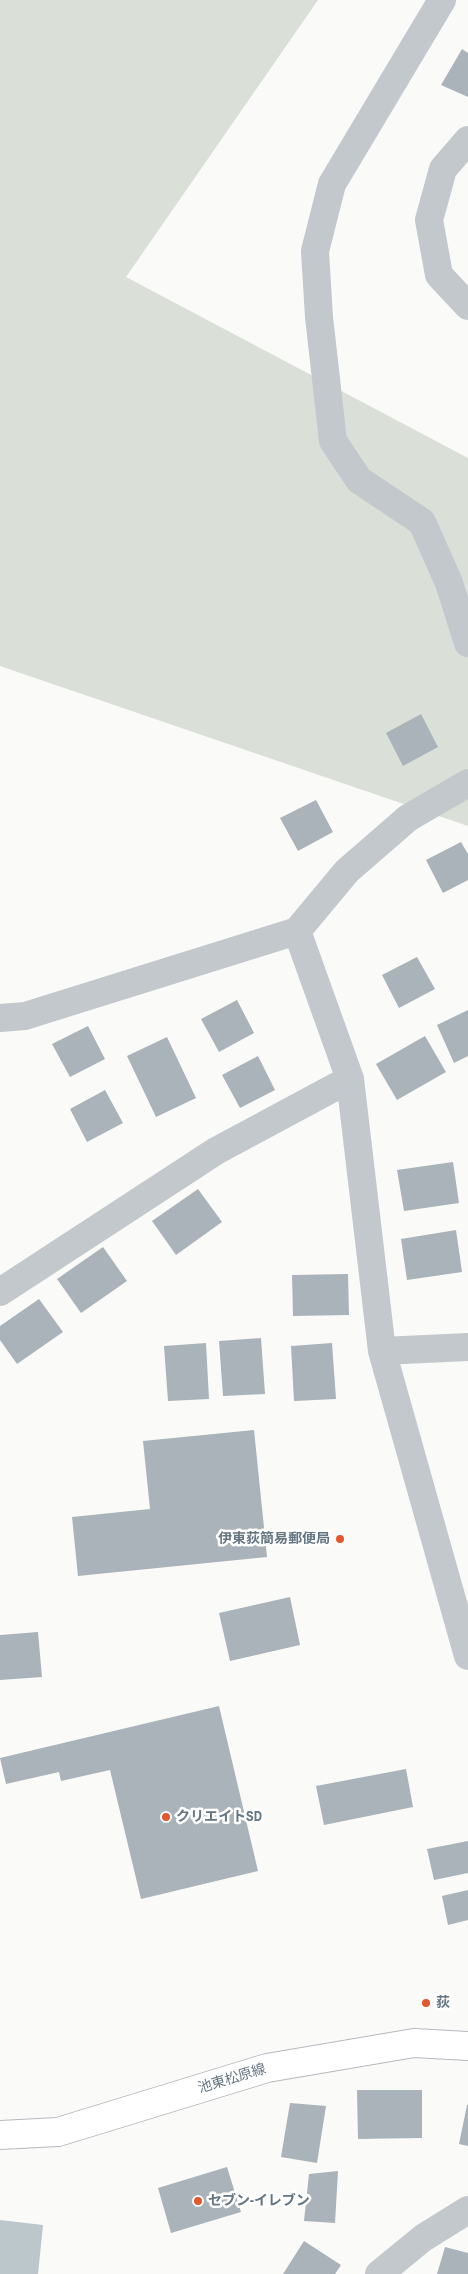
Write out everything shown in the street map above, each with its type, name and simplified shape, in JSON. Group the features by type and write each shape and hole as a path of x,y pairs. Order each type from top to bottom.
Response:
{"main road":[{"name":"池東松原線","path":"0,2135 58,2132 267,2068 414,2043 468,2046"}],"street":[{"path":"442,0 332,184 315,251 319,317 333,441 359,480 422,522 448,582 468,643"},
{"path":"468,140 444,169 429,220 439,275 468,306"},
{"path":"0,1018 25,1016 297,931 347,871 408,818 468,783"},
{"path":"297,931 350,1080 382,1352 468,1656"},
{"path":"0,1292 216,1151 350,1080"},
{"path":"382,1352 468,1347"},
{"path":"379,2274 423,2238 468,2210"}],"shaded area":[{"path":"0,0 318,0 126,277 468,458 468,826 0,666"},
{"path":"0,2220 43,2225 38,2274 0,2274"}],"building":[{"path":"462,49 468,53 468,97 441,85"},
{"path":"421,714 438,747 403,766 386,733"},
{"path":"316,800 333,832 298,851 280,818"},
{"path":"461,842 468,854 468,880 443,893 426,860"},
{"path":"417,957 435,989 399,1008 382,975"},
{"path":"237,1000 254,1033 219,1052 201,1019"},
{"path":"468,1010 468,1056 454,1063 437,1025"},
{"path":"88,1026 105,1059 70,1077 52,1044"},
{"path":"425,1036 446,1072 397,1100 376,1064"},
{"path":"167,1037 196,1098 156,1117 127,1056"},
{"path":"258,1056 275,1090 240,1108 222,1075"},
{"path":"105,1090 123,1123 87,1142 70,1109"},
{"path":"453,1162 459,1203 404,1211 397,1170"},
{"path":"198,1189 222,1222 176,1255 152,1221"},
{"path":"456,1230 462,1272 407,1280 401,1239"},
{"path":"103,1247 127,1281 81,1313 57,1279"},
{"path":"348,1274 349,1315 293,1316 292,1275"},
{"path":"39,1299 63,1332 17,1364 0,1340 0,1326"},
{"path":"261,1338 265,1394 223,1396 219,1341"},
{"path":"206,1343 209,1399 168,1401 164,1346"},
{"path":"332,1343 336,1399 294,1401 291,1346"},
{"path":"254,1430 267,1557 78,1576 72,1517 150,1509 143,1441"},
{"path":"290,1597 300,1645 230,1661 219,1613"},
{"path":"38,1632 42,1677 0,1680 0,1635"},
{"path":"219,1706 258,1871 141,1899 110,1770 61,1781 59,1772 6,1784 0,1758"},
{"path":"406,1769 413,1807 324,1825 316,1786"},
{"path":"468,1841 468,1873 434,1880 427,1849"},
{"path":"468,1890 468,1920 448,1925 442,1896"},
{"path":"357,2090 422,2090 422,2138 358,2139"},
{"path":"290,2103 326,2106 317,2163 281,2157"},
{"path":"468,2105 468,2146 459,2144"},
{"path":"227,2167 241,2212 171,2233 158,2188"},
{"path":"338,2171 335,2223 304,2221 309,2174"},
{"path":"304,2241 341,2265 335,2274 283,2274"},
{"path":"445,2247 468,2253 468,2274 437,2274"}],"place":[{"name":"伊東荻簡易郵便局","path":"340,1539"},
{"name":"クリエイトSD","path":"166,1817"},
{"name":"荻","path":"426,2003"},
{"name":"セブン-イレブン","path":"198,2201"}]}
